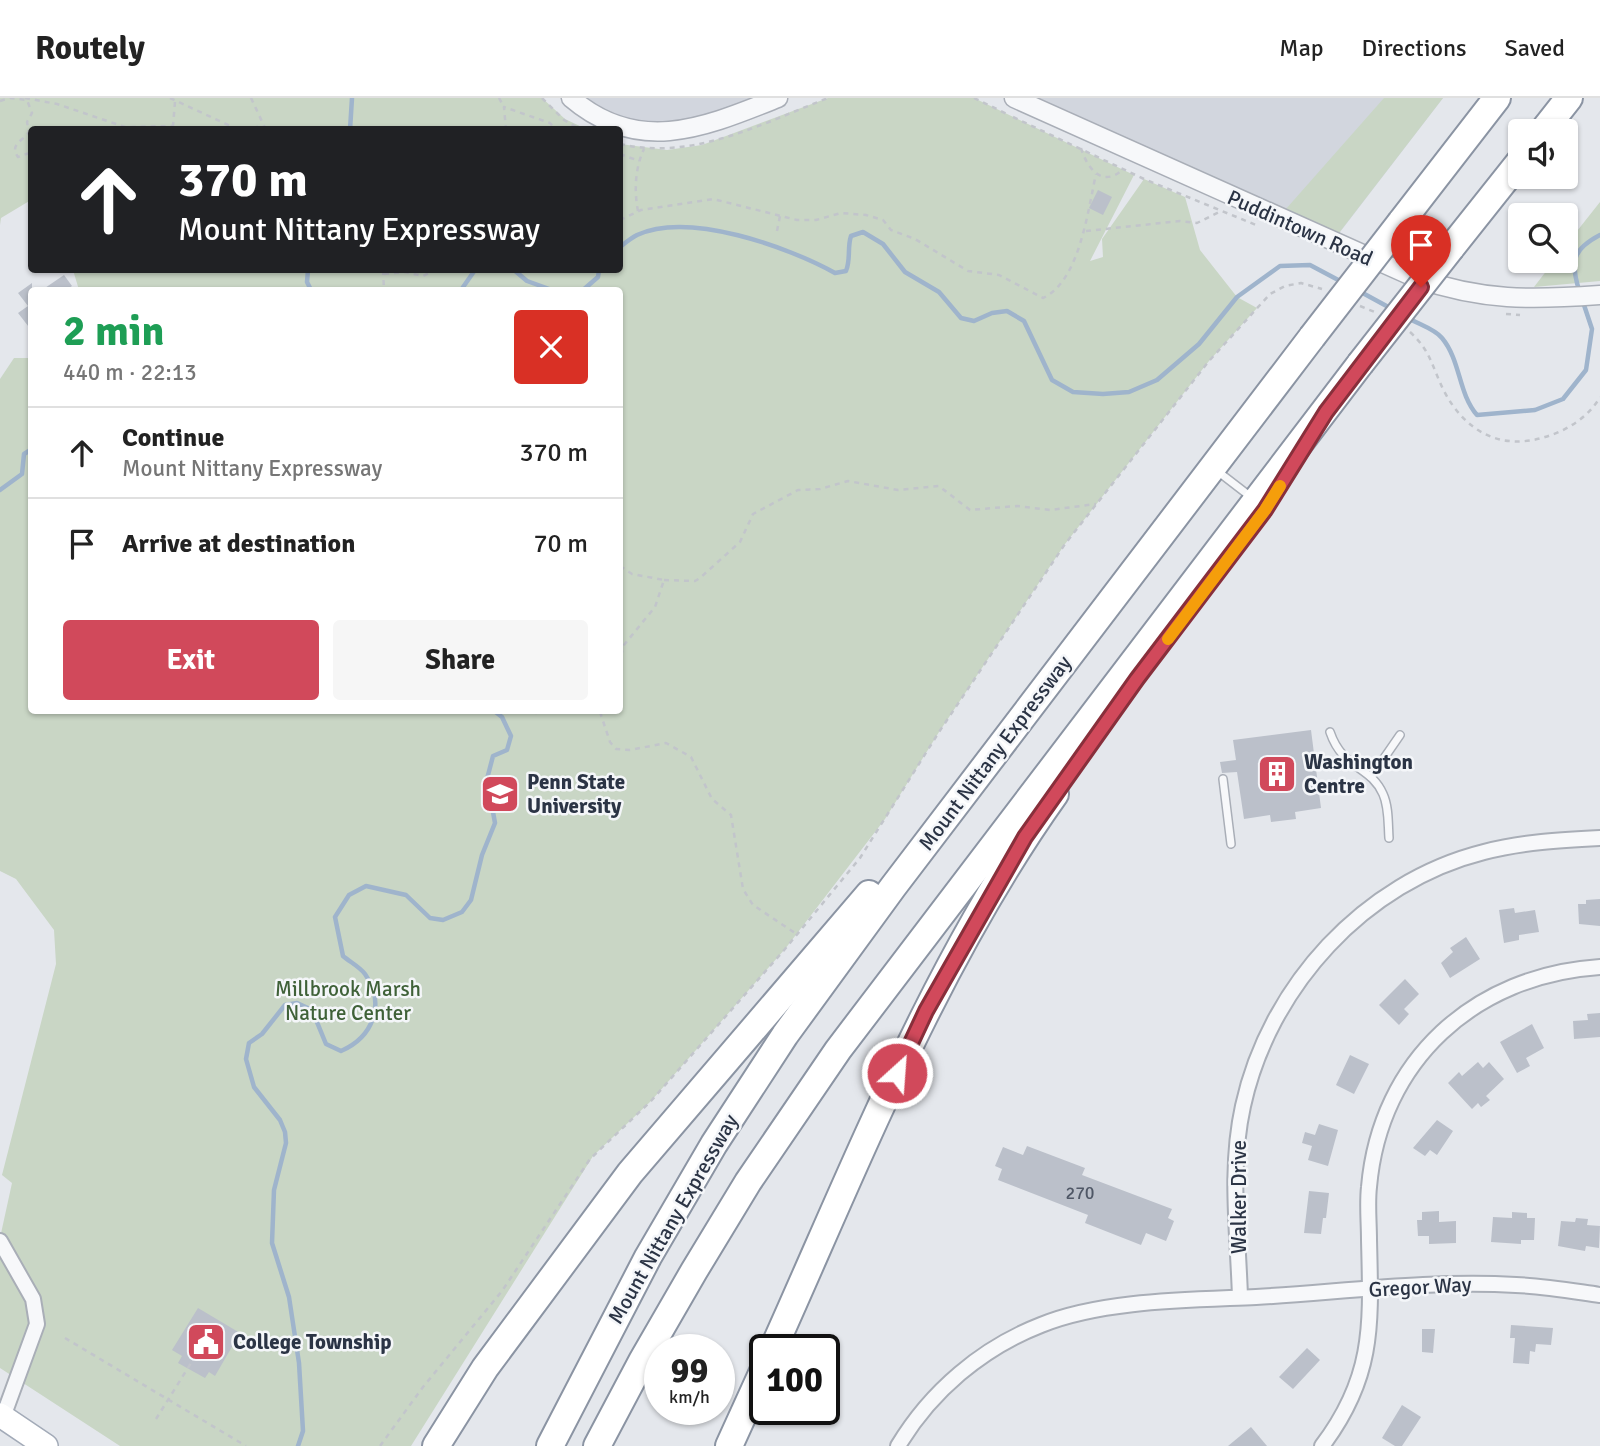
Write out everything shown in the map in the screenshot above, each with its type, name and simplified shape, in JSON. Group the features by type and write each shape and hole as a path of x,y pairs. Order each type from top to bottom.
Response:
{"highway":[{"name":"Mount Nittany Expressway","path":"550,1446 648,1256 762,1069 885,898 1497,98"},
{"path":"1552,119 1569,98"},
{"name":"Mount Nittany Expressway","path":"597,1446 642,1361 748,1182 838,1050 1360,364 1508,176"},
{"path":"780,1334 926,1011 1025,837 1137,679 1265,510 1326,412"},
{"path":"436,1446 485,1368 630,1173 885,876 1029,691 1113,600"},
{"path":"729,1446 749,1402"}],"main road":[{"path":"1,1416 46,1446"}],"street":[{"path":"571,98 598,117 619,126"},
{"path":"623,127 643,132 667,133 706,125 778,98"},
{"name":"Puddintown Road","path":"1014,98 1416,278 1477,295 1519,300 1600,295"},
{"name":"Walker Drive","path":"1240,1297 1235,1166 1243,1106 1260,1052 1279,1011 1304,973 1351,923 1378,901 1420,876 1482,852 1520,844 1600,838"},
{"path":"1322,1446 1345,1413 1360,1378 1370,1332 1368,1189 1372,1157 1385,1115 1404,1076 1424,1049 1448,1026 1494,995 1534,978 1600,967"},
{"path":"0,1241 33,1299 37,1324 1,1416"},
{"name":"Gregor Way","path":"1240,1297 1449,1284 1515,1285 1600,1295"},
{"path":"898,1446 930,1401 982,1354 1024,1332 1071,1315 1101,1309 1240,1297"}],"lane":[{"path":"1214,468 1257,501"},
{"path":"1330,732 1335,746 1345,760 1371,777 1383,794 1389,838"},
{"path":"1371,777 1400,735"},
{"path":"1223,779 1231,844"}],"path":[{"path":"0,101 10,98 57,104 122,126"},
{"path":"170,98 230,126"},
{"path":"251,98 264,126"},
{"path":"499,98 504,107 505,126"},
{"path":"542,98 564,120 574,126"},
{"path":"26,99 32,113 27,122 28,126"},
{"path":"174,126 175,101"},
{"path":"504,107 553,126"},
{"path":"258,126 261,121"},
{"path":"28,131 15,146 15,153 18,157 28,152"},
{"path":"1086,132 1081,149 1086,163 1096,174 1111,177 1118,174 1132,152"},
{"path":"638,211 636,197 639,161 645,149"},
{"path":"623,155 639,161"},
{"path":"623,218 638,211 713,199 804,221 846,213 878,218 891,230 915,239 968,271 999,275 1043,298 1059,287 1084,237 1096,174"},
{"path":"1086,231 1180,221 1201,222 1219,212"},
{"path":"776,231 780,216"},
{"path":"407,273 419,278 431,273"},
{"path":"380,1446 423,1387 502,1291 590,1160 651,1101 860,858 995,647 1096,504 1209,361 1270,294 1285,286 1301,283 1329,291"},
{"path":"1353,302 1378,314"},
{"path":"1402,326 1424,345 1455,410 1471,427 1503,442 1544,438 1563,430 1583,418 1600,397"},
{"path":"623,568 632,575 695,581 740,542 753,514 798,490 820,489 841,482 898,490 939,486 964,507 979,510 1017,506 1050,510 1096,504"},
{"path":"623,648 655,607 664,580"},
{"path":"602,714 610,742 616,749 630,750 666,743 691,757 712,799 731,815 743,889 753,905 796,933"},
{"path":"65,1338 246,1446"},
{"path":"156,1419 191,1363"}],"shaded area":[{"path":"585,98 760,98 705,118 671,125 620,119"},
{"path":"1033,98 1443,98 1337,236"}],"green space":[{"path":"0,98 542,98 565,119 580,126 28,126 28,202 1,218 0,225"},
{"name":"Millbrook Marsh Nature Center","path":"828,98 974,98 1134,175 1090,261 1103,257 1102,239 1144,179 1185,197 1200,250 1237,297 1257,308 1209,361 1065,544 939,732 885,819 785,949 651,1101 593,1156 411,1446 120,1446 0,1368 0,1238 12,1183 2,1175 56,964 54,930 16,879 0,871 0,379 14,358 28,358 28,714 623,714 623,287 78,287 74,273 623,273 623,144 667,150 702,145"},
{"path":"1384,98 1443,98 1332,242 1278,218"},
{"path":"1600,202 1600,281 1534,287 1545,273 1578,273 1578,230"}],"building":[{"path":"1098,190 1112,197 1103,215 1089,208"},
{"path":"64,275 72,286 70,287 46,287"},
{"path":"32,283 32,287 28,287 28,306 18,293"},
{"path":"28,306 28,326 18,313"},
{"name":"Washington Centre","path":"1311,730 1321,808 1295,812 1296,819 1271,822 1270,815 1244,819 1237,772 1222,773 1220,762 1236,760 1233,740"},
{"path":"1600,899 1600,926 1579,924 1578,904 1586,904 1586,900"},
{"path":"1514,908 1515,913 1535,910 1539,932 1519,935 1519,940 1504,943 1499,910"},
{"path":"1466,937 1480,959 1450,978 1441,963 1453,952 1450,948"},
{"path":"1405,979 1419,994 1404,1009 1409,1014 1399,1025 1379,1005"},
{"path":"1600,1013 1600,1037 1574,1039 1573,1021 1588,1020 1587,1014"},
{"path":"1532,1024 1544,1048 1526,1058 1530,1066 1517,1073 1500,1042"},
{"path":"1350,1055 1369,1064 1354,1094 1336,1085"},
{"path":"1478,1062 1483,1068 1489,1062 1504,1079 1486,1096 1490,1100 1481,1107 1478,1103 1472,1109 1448,1083 1459,1072 1462,1076"},
{"path":"1437,1120 1453,1131 1437,1155 1430,1150 1425,1156 1413,1148"},
{"path":"1319,1124 1338,1130 1328,1166 1308,1160 1312,1146 1302,1143 1305,1132 1315,1135"},
{"path":"1027,1146 1085,1168 1082,1175 1172,1209 1168,1218 1174,1221 1166,1241 1146,1233 1141,1245 1085,1223 1088,1215 998,1180 1002,1169 995,1166 1003,1147 1023,1155"},
{"path":"1309,1191 1329,1193 1321,1234 1304,1233"},
{"path":"1439,1211 1439,1222 1456,1221 1456,1243 1429,1244 1429,1236 1418,1236 1417,1220 1422,1220 1422,1212"},
{"path":"1512,1212 1527,1213 1527,1218 1535,1218 1534,1240 1521,1240 1521,1244 1491,1242 1493,1217 1512,1218"},
{"path":"1576,1218 1588,1219 1587,1225 1600,1226 1599,1248 1586,1246 1585,1251 1558,1246 1561,1221 1575,1222"},
{"name":"College Township","path":"198,1308 240,1333 215,1376 209,1372 205,1378 178,1363 182,1356 172,1350"},
{"path":"1511,1325 1553,1328 1551,1345 1536,1344 1535,1352 1530,1351 1529,1364 1513,1363 1515,1338 1510,1338"},
{"path":"1422,1329 1435,1329 1433,1353 1422,1352"},
{"path":"1307,1348 1320,1360 1293,1389 1279,1377"},
{"path":"1402,1405 1421,1417 1402,1446 1395,1446 1382,1438"},
{"path":"1251,1427 1267,1446 1228,1446"}],"waterway":[{"path":"350,126 352,98"},
{"path":"623,245 637,235 659,229 683,227 710,230 765,243 835,273 846,271 851,236 863,232 883,244 905,272 939,292 961,318 974,321 992,313 1007,311 1024,321 1052,380 1073,392 1103,394 1129,392 1157,380 1199,344 1237,297 1280,266 1310,265 1342,282"},
{"path":"1579,290 1575,271 1576,257 1584,245 1600,235"},
{"path":"308,273 310,287"},
{"path":"463,287 473,273"},
{"path":"518,273 527,281 544,287"},
{"path":"586,287 598,277 599,273"},
{"path":"1359,291 1392,309"},
{"path":"1408,318 1431,329 1442,338 1453,357 1466,397 1477,415 1535,410 1563,399 1586,370 1592,329 1583,302"},
{"path":"0,490 22,474 24,454 28,452"},
{"path":"298,1446 303,1431 299,1363 289,1297 272,1243 274,1190 286,1143 285,1132 280,1120 254,1087 246,1059 249,1043 262,1034 285,1005 297,1003 312,1010 326,1044 341,1051 352,1045 368,1028 373,1018 375,997 363,971 343,956 335,917 349,895 366,886 406,895 430,918 443,920 462,912 471,900 482,855 495,823 487,779 493,756 507,750 511,736 498,714"}],"slow traffic":[{"path":"1168,639 1280,486"}],"place":[{"name":"Washington Centre","path":"1277,774"},
{"name":"Penn State University","path":"500,794"},
{"name":"College Township","path":"206,1342"}],"route":[{"path":"897,1073 926,1011 1025,837 1137,679 1265,510 1326,412 1360,364 1421,287"}]}
